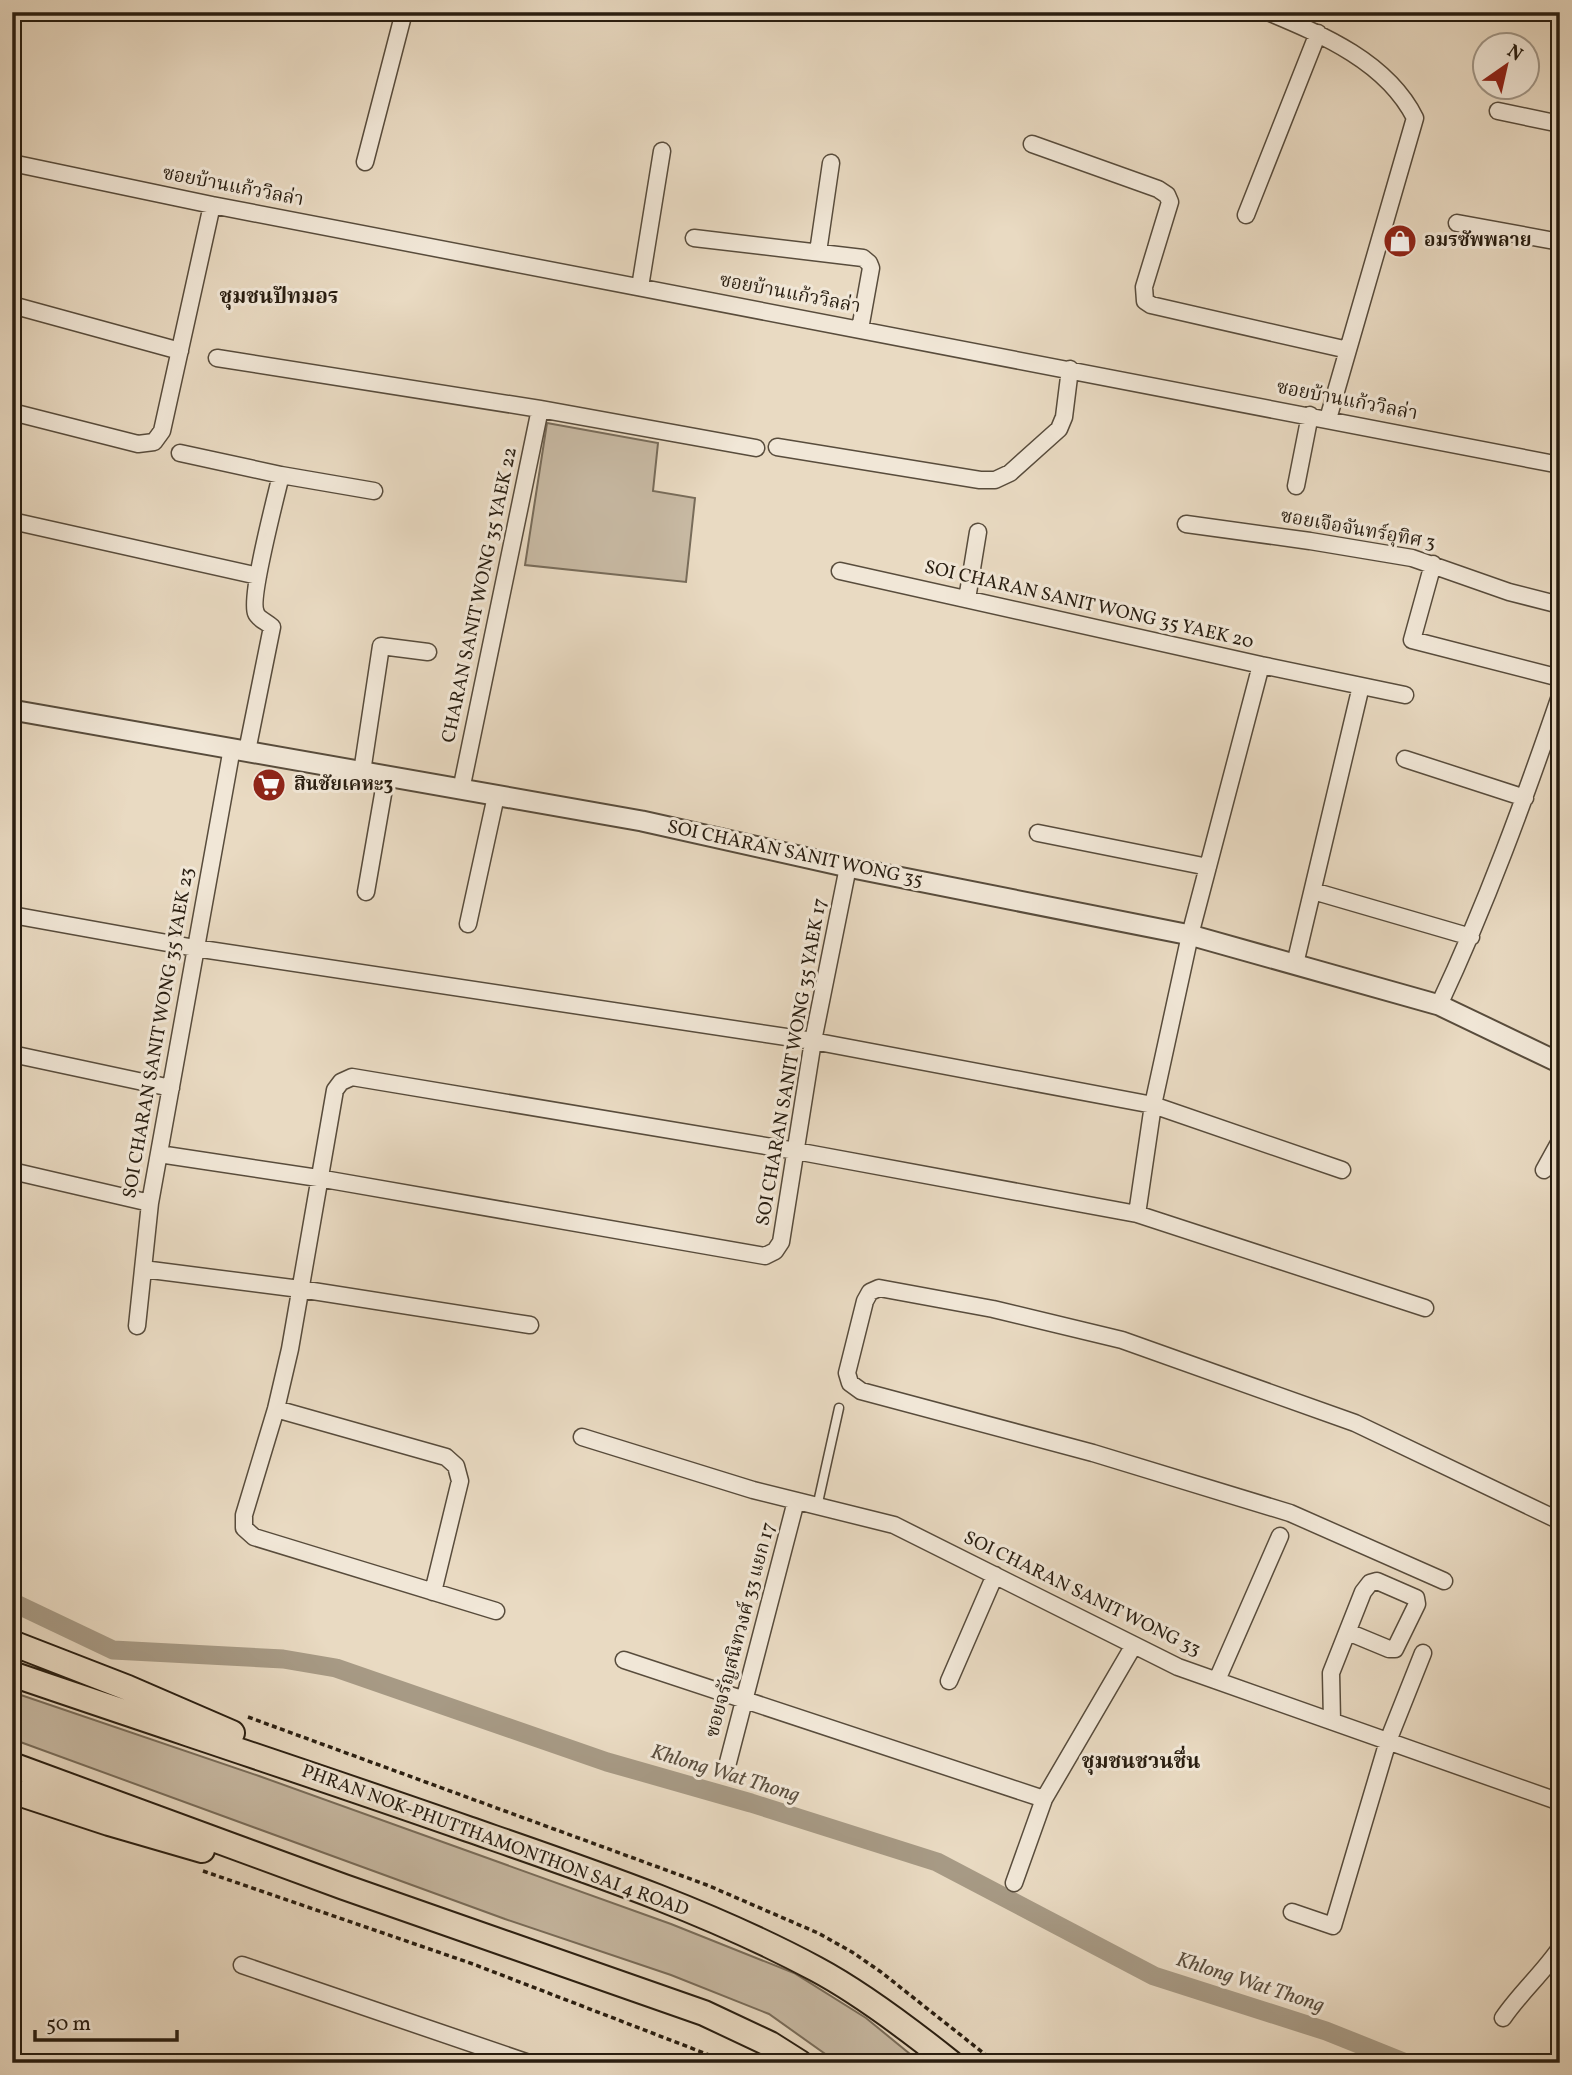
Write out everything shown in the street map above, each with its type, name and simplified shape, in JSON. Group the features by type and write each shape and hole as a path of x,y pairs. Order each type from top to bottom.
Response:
{"main road":[{"path":"12,1643 128,1688 379,1797"},
{"name":"PHRAN NOK-PHUTTHAMONTHON SAI 4 ROAD","path":"12,1674 572,1865 746,1934 819,1970 951,2063"},
{"path":"12,1765 344,1887 705,2013 770,2044 800,2063"},
{"path":"12,1791 175,1843 344,1887"}],"street":[{"path":"365,162 404,12"},
{"path":"1268,12 1318,33 1349,50 1384,79 1407,103 1415,118 1328,419"},
{"path":"1246,215 1318,33"},
{"path":"1498,111 1560,124"},
{"path":"1032,144 1167,195 1170,202 1144,288 1145,301 1151,305 1348,350"},
{"path":"640,287 662,151"},
{"name":"ซอยบ้านแก้ววิลล่า","path":"12,163 212,205 1560,464"},
{"path":"818,252 831,163"},
{"path":"12,412 138,444 154,442 163,431 212,205"},
{"path":"1457,223 1560,242"},
{"path":"694,238 863,258 871,268 860,329"},
{"path":"12,305 180,351"},
{"path":"217,358 540,409 756,448"},
{"path":"777,447 980,480 995,480 1010,473 1059,429 1064,417 1070,369"},
{"name":"CHARAN SANIT WONG 35 YAEK 22","path":"461,790 540,409"},
{"path":"1296,486 1310,415"},
{"path":"180,453 281,475 374,491"},
{"path":"12,521 258,576 281,475"},
{"name":"ซอยเจือจันทร์อุทิศ 3","path":"1186,524 1310,541 1433,564 1509,592 1560,604"},
{"path":"967,599 978,532"},
{"path":"1433,564 1412,640 1560,678"},
{"name":"SOI CHARAN SANIT WONG 35 YAEK 20","path":"840,571 1261,665 1190,935 1153,1105 1137,1214"},
{"name":"SOI CHARAN SANIT WONG 35 YAEK 23","path":"137,1326 150,1203 195,948 239,750 272,627 255,611 258,576"},
{"path":"362,772 381,646 428,652"},
{"path":"1261,665 1405,695"},
{"path":"1296,964 1361,686"},
{"path":"1439,1005 1471,937 1525,798 1560,696"},
{"name":"SOI CHARAN SANIT WONG 35","path":"12,710 642,821 848,867 1190,935 1439,1005 1560,1063"},
{"path":"1405,759 1525,798"},
{"path":"366,892 386,777"},
{"path":"468,924 496,796"},
{"path":"1038,833 1208,867"},
{"name":"SOI CHARAN SANIT WONG 35 YAEK 17","path":"318,1178 765,1256 775,1251 781,1242 813,1041 848,867"},
{"path":"1313,891 1471,937"},
{"path":"12,915 195,948 813,1041 1153,1105 1342,1170"},
{"path":"12,1054 171,1088"},
{"path":"496,1611 254,1537 244,1528 244,1515 276,1409 290,1349 335,1090 341,1082 352,1077 796,1152 1137,1214 1425,1307"},
{"path":"1544,1171 1560,1141"},
{"path":"159,1154 318,1178"},
{"path":"12,1171 150,1203"},
{"path":"143,1269 300,1289 530,1325"},
{"path":"1444,1581 1290,1513 1093,1453 861,1391 850,1383 847,1373 865,1301 870,1292 879,1288 993,1309 1122,1340 1355,1423 1560,1521"},
{"path":"276,1409 446,1457 456,1466 460,1481 433,1592"},
{"name":"SOI CHARAN SANIT WONG 33","path":"582,1437 752,1490 894,1525 1178,1667 1560,1802"},
{"name":"ซอยจรัญสนิทวงศ์ 33 แยก 17","path":"726,1770 796,1501"},
{"path":"1217,1680 1280,1536"},
{"path":"950,1681 995,1576"},
{"path":"1332,1721 1331,1673 1363,1592 1370,1583 1377,1581 1416,1598 1417,1604 1395,1649 1348,1632"},
{"path":"1014,1883 1044,1799 1134,1645"},
{"path":"1292,1912 1333,1926 1388,1741 1423,1653"},
{"path":"624,1660 1044,1799"},
{"path":"1503,2018 1560,1948"},
{"path":"242,1965 529,2063"}],"lane":[{"path":"817,1507 839,1408"}],"path":[{"path":"199,1870 473,1964 730,2063"}],"shaded area":[{"path":"547,423 658,443 653,491 695,498 686,582 525,565"},
{"path":"12,1692 259,1776 671,1924 794,1973 866,2018 921,2063 838,2063 769,2014 671,1975 505,1919 12,1739"}],"waterway":[{"name":"Khlong Wat Thong","path":"12,1602 113,1650 283,1659 336,1668 607,1762 751,1803 937,1862 1154,1976 1326,2031 1406,2063"}],"place":[{"name":"อมรซัพพลาย","path":"1400,241"},
{"name":"สินชัยเคหะ3","path":"269,785"}],"district":[{"name":"ชุมชนปัทมอร","path":"279,297"},
{"name":"ชุมชนชวนชื่น","path":"1141,1762"}]}
